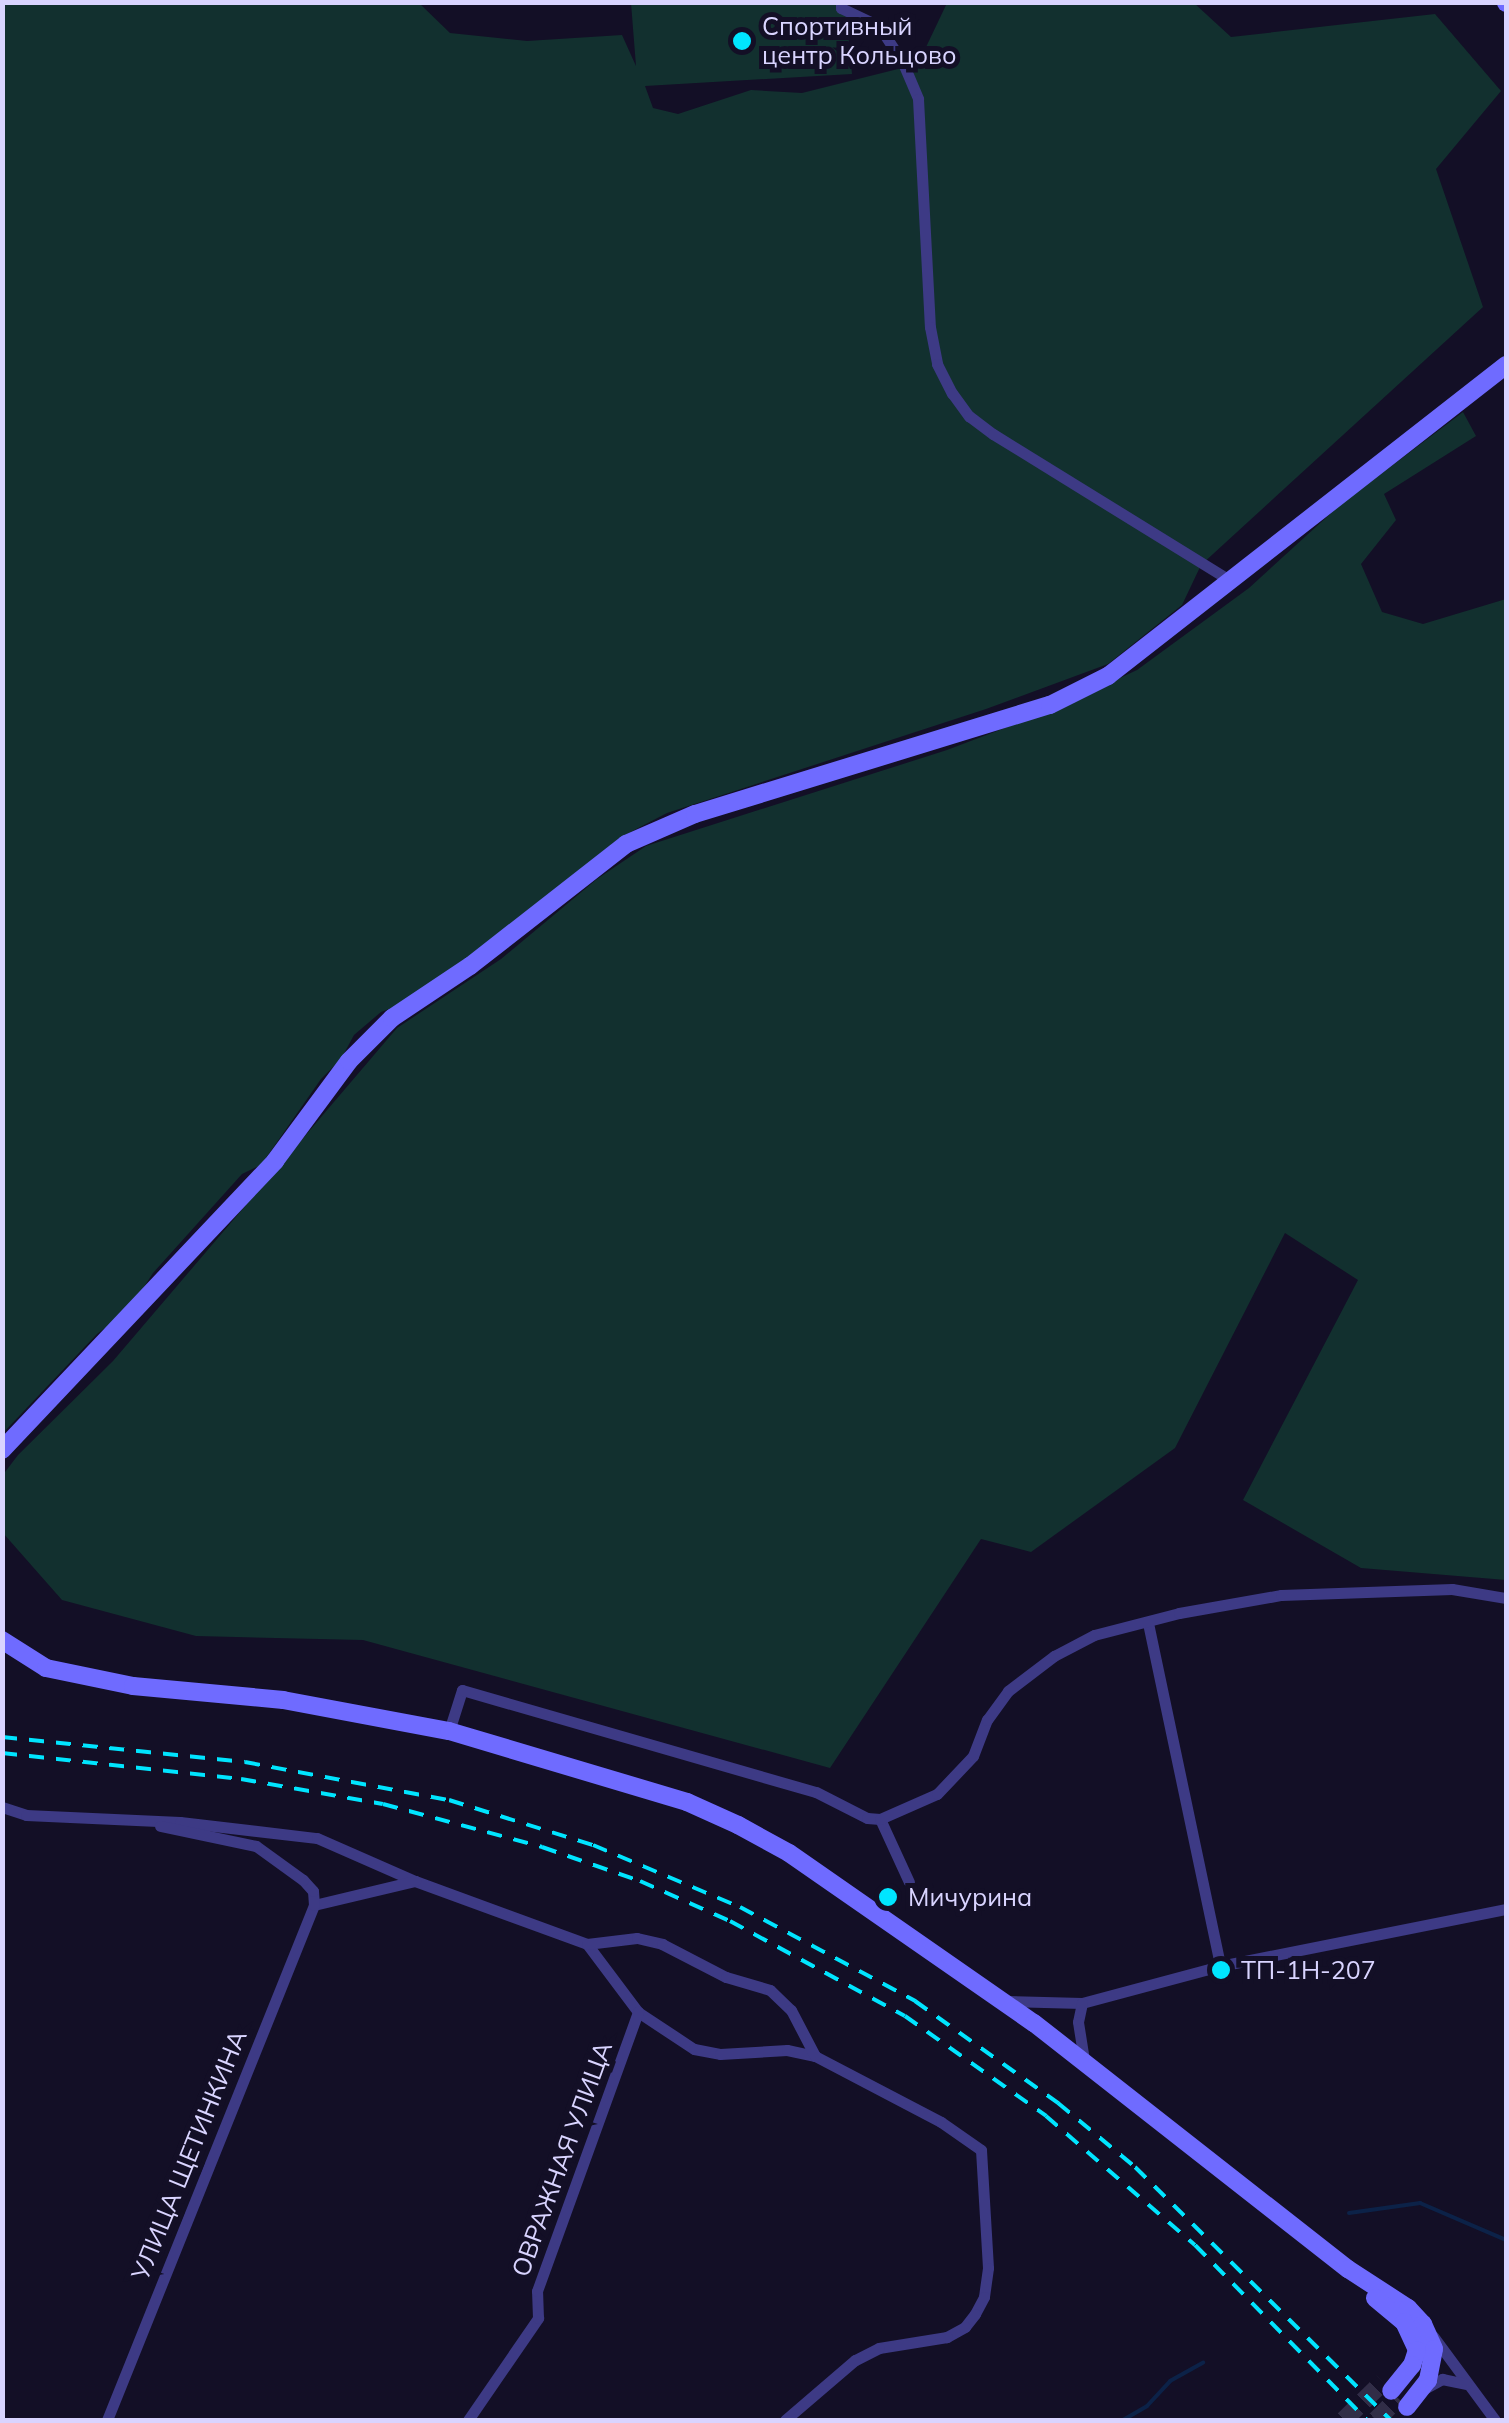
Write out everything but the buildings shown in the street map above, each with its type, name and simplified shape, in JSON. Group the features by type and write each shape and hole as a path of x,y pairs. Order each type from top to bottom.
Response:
{"main road":[{"path":"2,1450 275,1162 349,1060 392,1018 470,966 626,844 695,814 1050,705 1108,676 1506,365"},
{"path":"2,1640 46,1668 133,1686 283,1700 449,1731 687,1802 738,1825 788,1853 1084,2061 1366,2284 1404,2312 1420,2333 1424,2352 1420,2374 1395,2395 1420,2392 1428,2380 1434,2349 1422,2324 1408,2308 1366,2284"}],"street":[{"path":"841,2 842,8 879,26 904,62 918,99 930,327 937,364 952,392 970,416 992,434 1231,581"},
{"path":"449,1731 462,1690 816,1792 867,1818 880,1819 937,1794 973,1756 987,1720 1008,1691 1054,1656 1094,1635 1281,1595 1452,1589 1506,1598"},
{"path":"1148,1622 1220,1966"},
{"path":"2,1807 26,1815 318,1838 415,1881 587,1944 637,1938 650,1941 700,1966 770,1990 791,2010 815,2056"},
{"path":"880,1819 909,1882"},
{"path":"149,1822 256,1846 303,1880 312,1890 314,1906 415,1881"},
{"name":"УЛИЦА ЩЕТИНКИНА","path":"108,2420 314,1906"},
{"path":"1000,2000 1082,2003 1220,1966 1506,1909"},
{"path":"587,1944 638,2012 694,2049 720,2054 786,2050 815,2056 940,2122 981,2150 988,2268 984,2297 965,2327 922,2345 879,2348 855,2360 785,2420"},
{"path":"1082,2003 1078,2022 1084,2061"},
{"name":"ОВРАЖНАЯ УЛИЦА","path":"468,2420 538,2318 537,2291 638,2012"},
{"path":"1422,2324 1496,2420"},
{"path":"1420,2392 1442,2379 1456,2378 1469,2387"}],"green space":[{"path":"3,3 419,3 450,33 527,41 622,35 636,66 631,3 845,3 852,74 645,86 653,108 678,114 751,90 802,93 918,64 947,3 1194,3 1231,37 1435,14 1501,91 1436,169 1483,307 1201,565 1182,605 1108,664 986,709 667,813 621,837 485,945 403,1004 381,1012 354,1035 341,1059 321,1079 261,1165 242,1174 153,1273 129,1310 97,1334 3,1433"},
{"path":"1463,412 1476,436 1384,494 1396,520 1361,564 1382,612 1423,624 1506,599 1506,1580 1361,1568 1243,1500 1358,1280 1285,1233 1175,1448 1031,1552 981,1539 830,1768 363,1640 196,1636 62,1600 3,1533 2,1476 18,1455 113,1361 397,1028 501,959 597,879 646,846 947,750 1047,712 1137,670 1249,588 1340,505"}],"waterway":[{"path":"1349,2213 1420,2203 1506,2240"},
{"path":"1123,2420 1147,2406 1170,2381 1203,2363"}],"tunnel":[{"path":"1344,2420 1383,2382"},
{"path":"1376,2420 1398,2398"}],"railway":[{"path":"2,1737 245,1762 449,1800 593,1845 740,1907 915,2001 1058,2103 1135,2167 1391,2420"},
{"path":"2,1753 241,1779 383,1804 542,1847 640,1881 730,1921 905,2016 1046,2116 1195,2245 1367,2420"}],"place":[{"name":"Спортивный центр Кольцово","path":"742,41"},
{"name":"Мичурина","path":"888,1897"},
{"name":"ТП-1Н-207","path":"1221,1970"}]}
